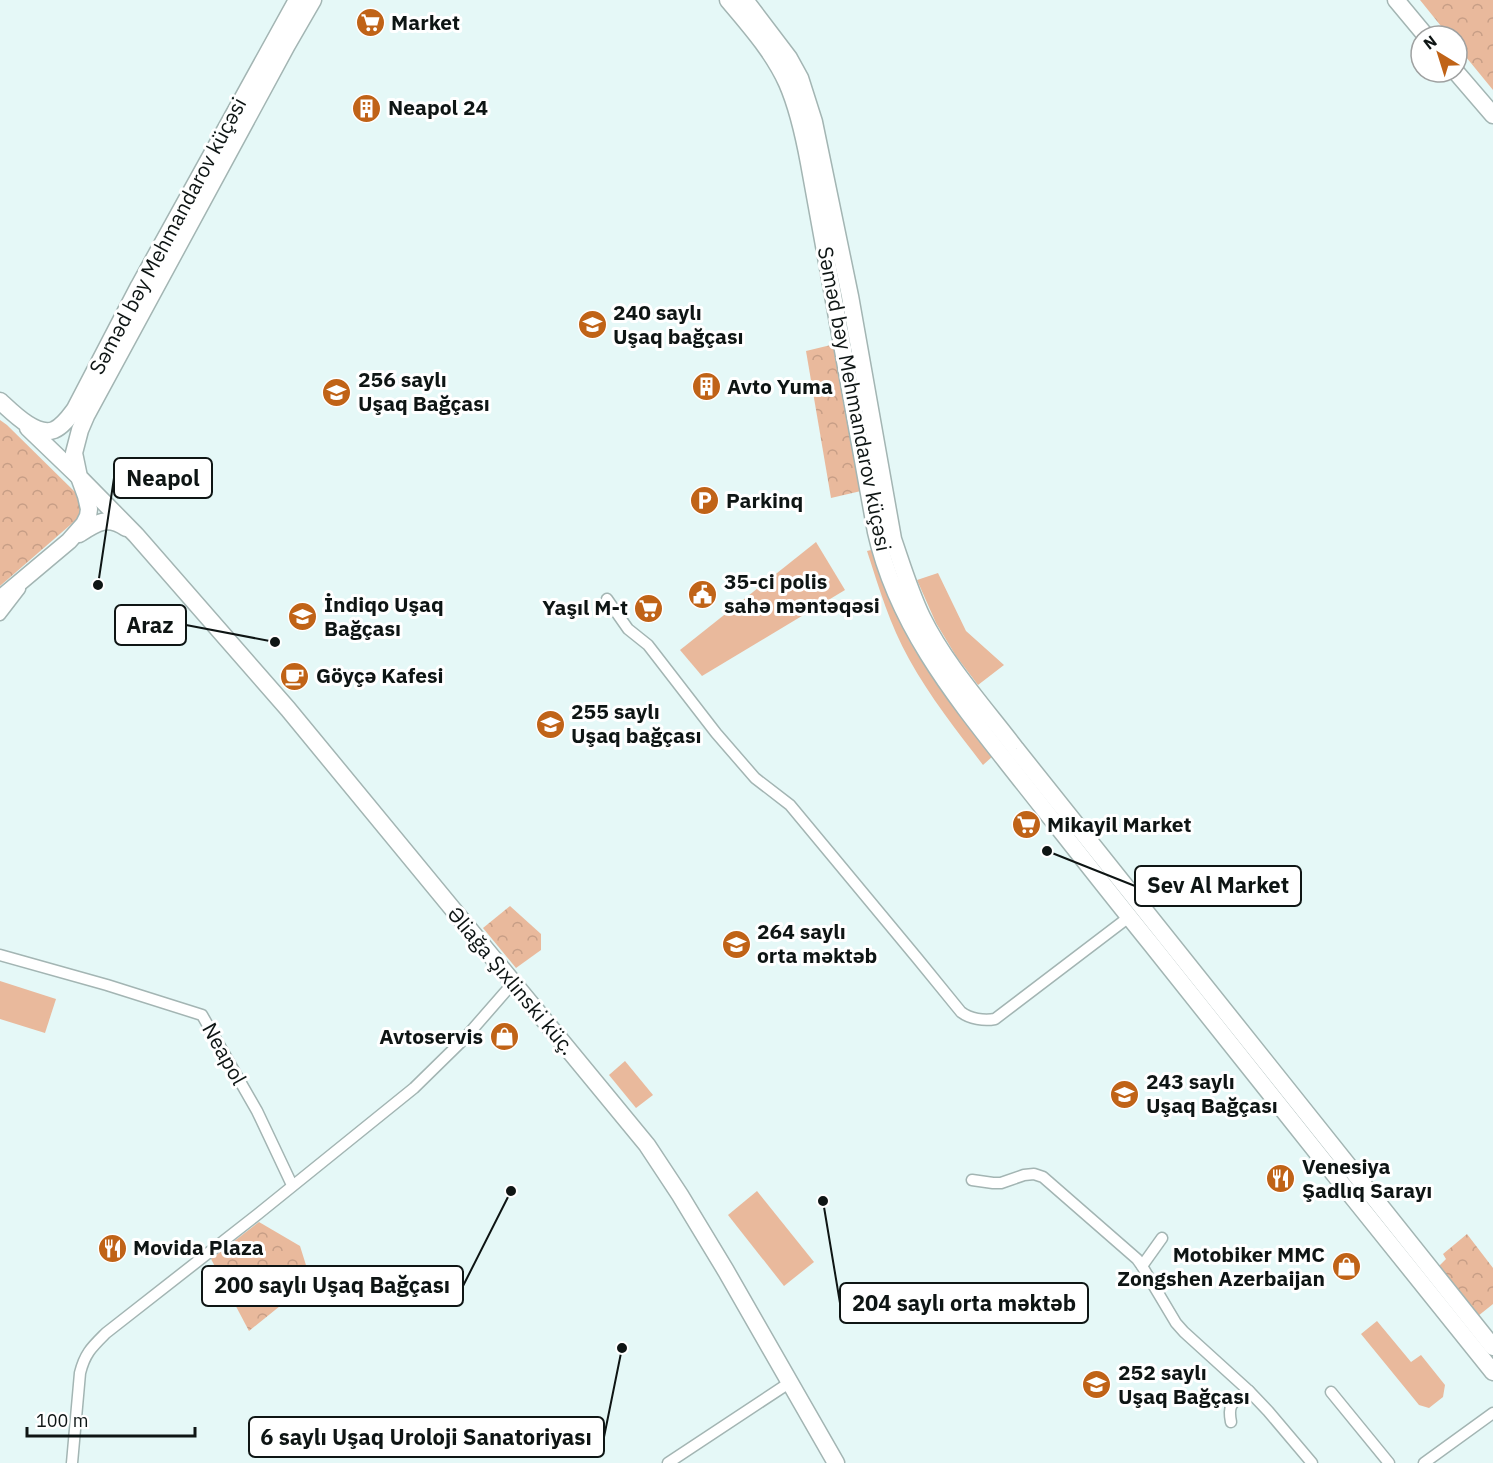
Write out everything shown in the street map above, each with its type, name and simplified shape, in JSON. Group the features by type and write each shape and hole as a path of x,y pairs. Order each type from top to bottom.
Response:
{"main road":[{"name":"Səməd bəy Mehmandarov küçəsi","path":"16,416 46,432 55,430 64,423 75,409 139,286 297,0"},
{"name":"Səməd bəy Mehmandarov küçəsi","path":"69,541 84,524 89,509 74,453 86,416 313,0"},
{"name":"Səməd bəy Mehmandarov küçəsi","path":"728,0 765,45 778,65 795,104 812,174 876,532 892,582 911,626 957,697 1129,917 1493,1372"},
{"name":"Səməd bəy Mehmandarov küçəsi","path":"745,0 789,58 808,100 850,296 893,539 922,618 968,688 1493,1347"},
{"path":"1396,0 1416,24"},
{"path":"1466,84 1493,116"},
{"path":"0,401 16,416"},
{"path":"0,410 16,416"},
{"name":"Əliağa Şıxlinski küç.","path":"16,416 136,535 293,716 637,1132 658,1161 726,1271 836,1463"},
{"path":"0,599 69,541 97,523 108,520 120,524 136,535"}],"street":[{"path":"0,615 37,568"},
{"path":"607,599 628,629 648,645 716,733 755,778 790,806 961,1012 967,1016 995,1019 1129,917"},
{"name":"Neapol","path":"0,955 202,1015 256,1111 292,1185"},
{"path":"72,1463 80,1373 83,1359 91,1348 106,1333 258,1214 421,1081 465,1038 513,983"},
{"path":"972,1180 1001,1183 1023,1175 1034,1174 1044,1177 1126,1249 1142,1266 1176,1323 1249,1391 1312,1463"},
{"path":"1142,1266 1162,1238"},
{"path":"668,1463 789,1383"},
{"path":"1231,1422 1228,1409 1249,1391"},
{"path":"1331,1392 1389,1463"},
{"path":"1424,1463 1493,1413"}],"green space":[{"path":"1420,0 1493,0 1493,90 1469,61 1469,24 1439,24"},
{"path":"835,344 861,491 831,498 806,351"},
{"path":"0,420 75,492 82,506 81,513 76,520 0,586"},
{"path":"816,542 845,590 702,676 680,650"},
{"path":"875,549 894,607 918,656 993,756 983,765 935,700 902,646 885,606 867,551"},
{"path":"938,573 966,631 1004,665 978,685 956,656 936,623 917,580"},
{"path":"510,906 541,934 541,950 516,968 483,928"},
{"path":"0,981 56,999 45,1033 0,1019"},
{"path":"625,1061 653,1095 636,1108 609,1075"},
{"path":"757,1191 814,1262 784,1286 728,1215"},
{"path":"259,1222 300,1246 311,1281 249,1331 211,1259"},
{"path":"1467,1234 1493,1268 1493,1304 1478,1316 1439,1266 1446,1259 1443,1254"},
{"path":"1377,1321 1411,1362 1421,1355 1445,1385 1443,1397 1429,1408 1419,1405 1361,1334"}],"place":[{"name":"Market","path":"370,23"},
{"name":"Neapol 24","path":"367,108"},
{"name":"240 saylı Uşaq bağçası","path":"592,325"},
{"name":"Avto Yuma","path":"706,387"},
{"name":"256 saylı Uşaq Bağçası","path":"337,392"},
{"name":"Parkinq","path":"705,501"},
{"name":"Neapol","path":"98,585"},
{"name":"35-ci polis sahə məntəqəsi","path":"703,594"},
{"name":"Yaşıl M-t","path":"649,608"},
{"name":"İndiqo Uşaq Bağçası","path":"303,617"},
{"name":"Araz","path":"275,642"},
{"name":"Göyçə Kafesi","path":"295,676"},
{"name":"255 saylı Uşaq bağçası","path":"550,724"},
{"name":"Mikayil Market","path":"1026,825"},
{"name":"Sev Al Market","path":"1047,851"},
{"name":"264 saylı orta məktəb","path":"736,944"},
{"name":"Avtoservis","path":"504,1037"},
{"name":"243 saylı Uşaq Bağçası","path":"1125,1094"},
{"name":"Venesiya Şadlıq Sarayı","path":"1281,1179"},
{"name":"200 saylı Uşaq Bağçası","path":"511,1191"},
{"name":"204 saylı orta məktəb","path":"823,1201"},
{"name":"Movida Plaza","path":"112,1248"},
{"name":"Motobiker MMC Zongshen Azerbaijan","path":"1346,1267"},
{"name":"6 saylı Uşaq Uroloji Sanatoriyası","path":"622,1348"},
{"name":"252 saylı Uşaq Bağçası","path":"1097,1385"}]}
